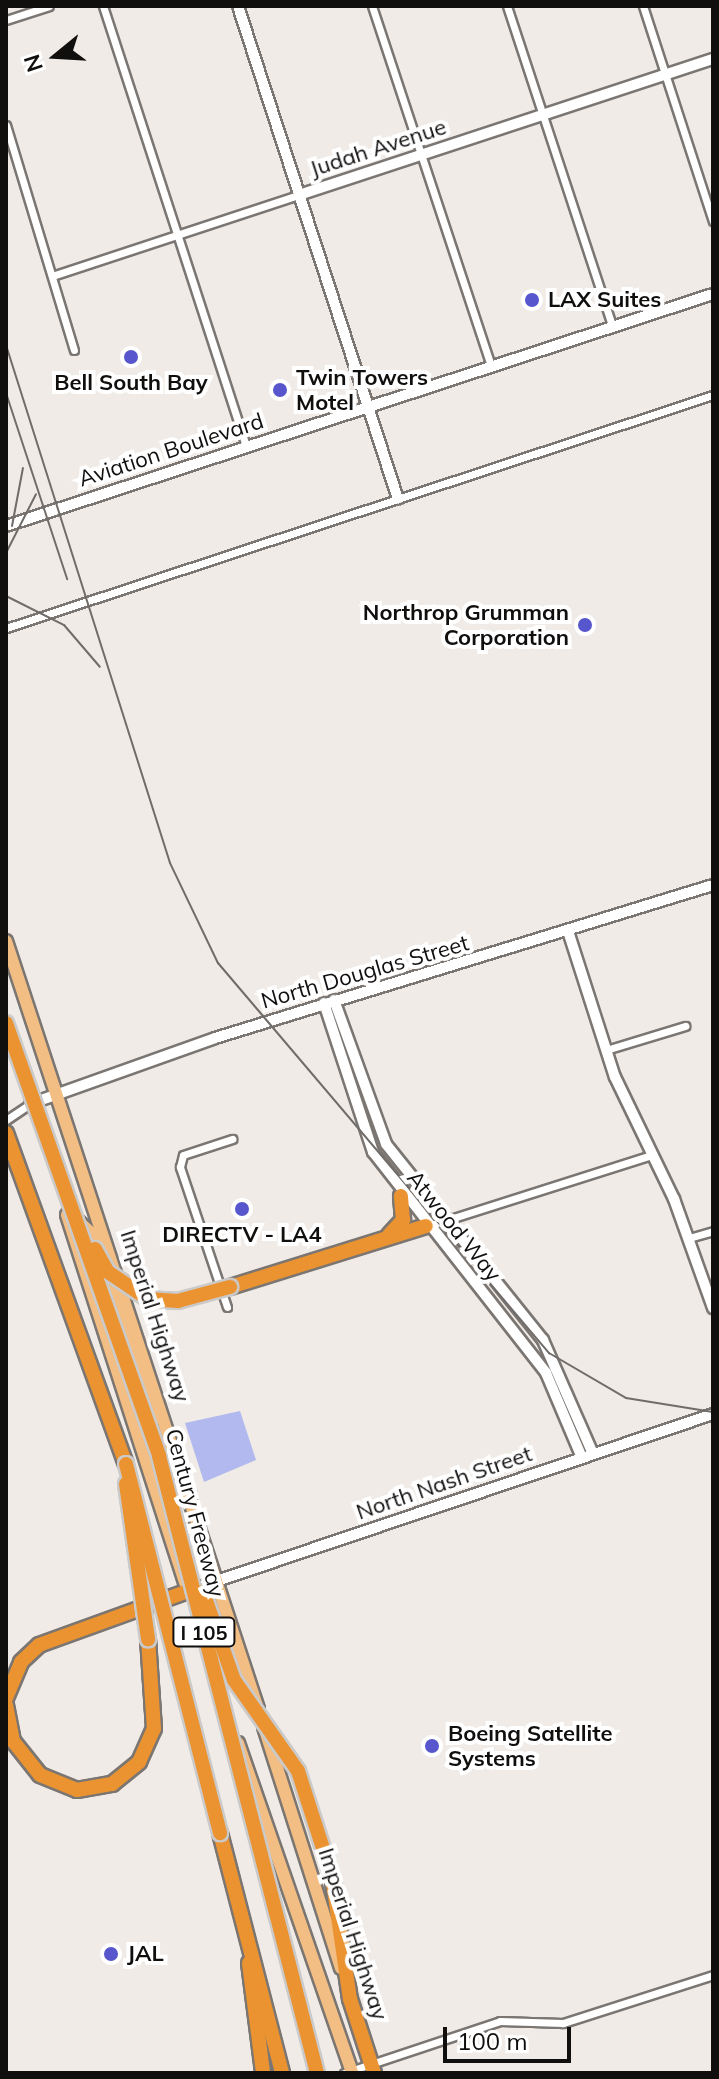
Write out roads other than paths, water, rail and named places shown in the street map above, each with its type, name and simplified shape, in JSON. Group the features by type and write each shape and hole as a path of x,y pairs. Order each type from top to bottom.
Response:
{"highway":[{"name":"Century Freeway","path":"6,1023 159,1456 317,2073"},
{"name":"I 105","path":"6,1133 126,1464 282,2073"},
{"path":"386,1238 403,1220 401,1196"},
{"path":"68,1205 108,1272 148,1299 200,1297 426,1226"},
{"path":"159,1456 222,1653 247,1701 288,1752 332,1876 350,1999"},
{"path":"6,1705 26,1761 58,1785 112,1784 148,1747 153,1676 126,1464"},
{"path":"6,1698 10,1680 39,1645 188,1591"},
{"path":"249,1943 263,2073"},
{"name":"Imperial Highway","path":"350,1999 372,2069"}],"main road":[{"name":"Imperial Highway","path":"6,941 57,1092 134,1340 190,1494 350,1999"},
{"name":"Imperial Highway","path":"6,1030 68,1205 188,1591 349,2072"},
{"path":"68,1205 93,1235 134,1340"}],"street":[{"path":"6,20 49,6"},
{"path":"103,6 246,446"},
{"path":"238,6 398,499"},
{"path":"372,6 491,366"},
{"path":"507,6 612,326"},
{"path":"643,6 713,221"},
{"name":"Judah Avenue","path":"55,275 713,59"},
{"path":"6,125 55,275 74,350"},
{"name":"Aviation Boulevard","path":"6,526 713,294"},
{"path":"6,628 713,395"},
{"name":"North Douglas Street","path":"30,1104 57,1092 329,1002 713,885"},
{"path":"568,931 606,1050 689,1238 713,1308"},
{"name":"Atwood Way","path":"329,1002 365,1133 401,1196 546,1373 582,1458"},
{"name":"Atwood Way","path":"329,1002 378,1130 445,1224 543,1340 593,1454"},
{"path":"606,1050 685,1026"},
{"path":"6,1120 30,1104"},
{"path":"227,1307 180,1167 183,1155 232,1139"},
{"path":"426,1226 445,1224 652,1155"},
{"path":"689,1238 713,1231"},
{"path":"110,1347 134,1340"},
{"name":"North Nash Street","path":"188,1591 713,1414"},
{"path":"349,2072 372,2069 500,2021 563,2023 713,1975"}],"tram line":[{"path":"6,345 170,863 218,963 549,1353 626,1398 713,1412"},
{"path":"6,393 67,579"},
{"path":"12,526 23,468"},
{"path":"6,553 36,494"},
{"path":"6,596 64,625 100,667"}],"place":[{"name":"LAX Suites","path":"532,300"},
{"name":"Bell South Bay","path":"131,357"},
{"name":"Twin Towers Motel","path":"280,390"},
{"name":"Northrop Grumman Corporation","path":"585,625"},
{"name":"DIRECTV - LA4","path":"242,1209"},
{"name":"Boeing Satellite Systems","path":"432,1746"},
{"name":"JAL","path":"111,1954"}]}
